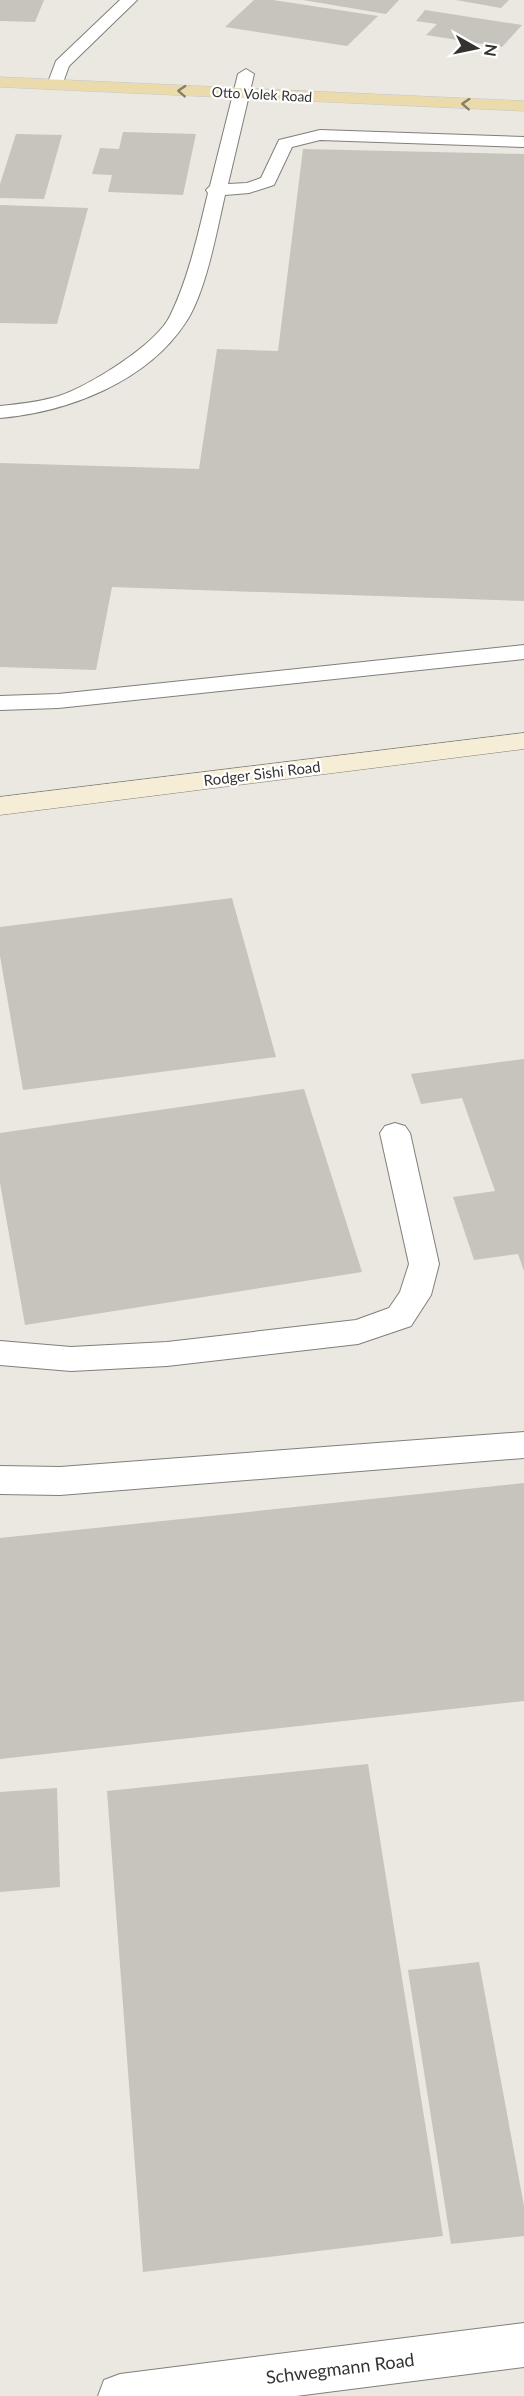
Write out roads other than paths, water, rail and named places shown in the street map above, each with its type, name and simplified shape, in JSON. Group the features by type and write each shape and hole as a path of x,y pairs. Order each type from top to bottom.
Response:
{"main road":[{"path":"42,63 85,66"},
{"name":"Otto Volek Road","path":"223,73 269,75"},
{"name":"Otto Volek Road","path":"0,82 524,106"}],"street":[{"name":"Rodger Sishi Road","path":"0,806 524,741"}],"lane":[{"path":"55,85 62,64 129,0"},
{"path":"0,412 23,410 67,400 121,372 153,348 178,320 199,265 215,190 246,74"},
{"path":"215,190 249,188 268,181 285,144 320,135 524,142"},
{"path":"0,703 58,701 524,652"},
{"path":"0,1353 71,1359 166,1354 358,1332 400,1317 415,1295 424,1264 396,1133"},
{"path":"0,1480 60,1481 524,1445"},
{"name":"Schwegmann Road","path":"120,2396 524,2345"}]}
